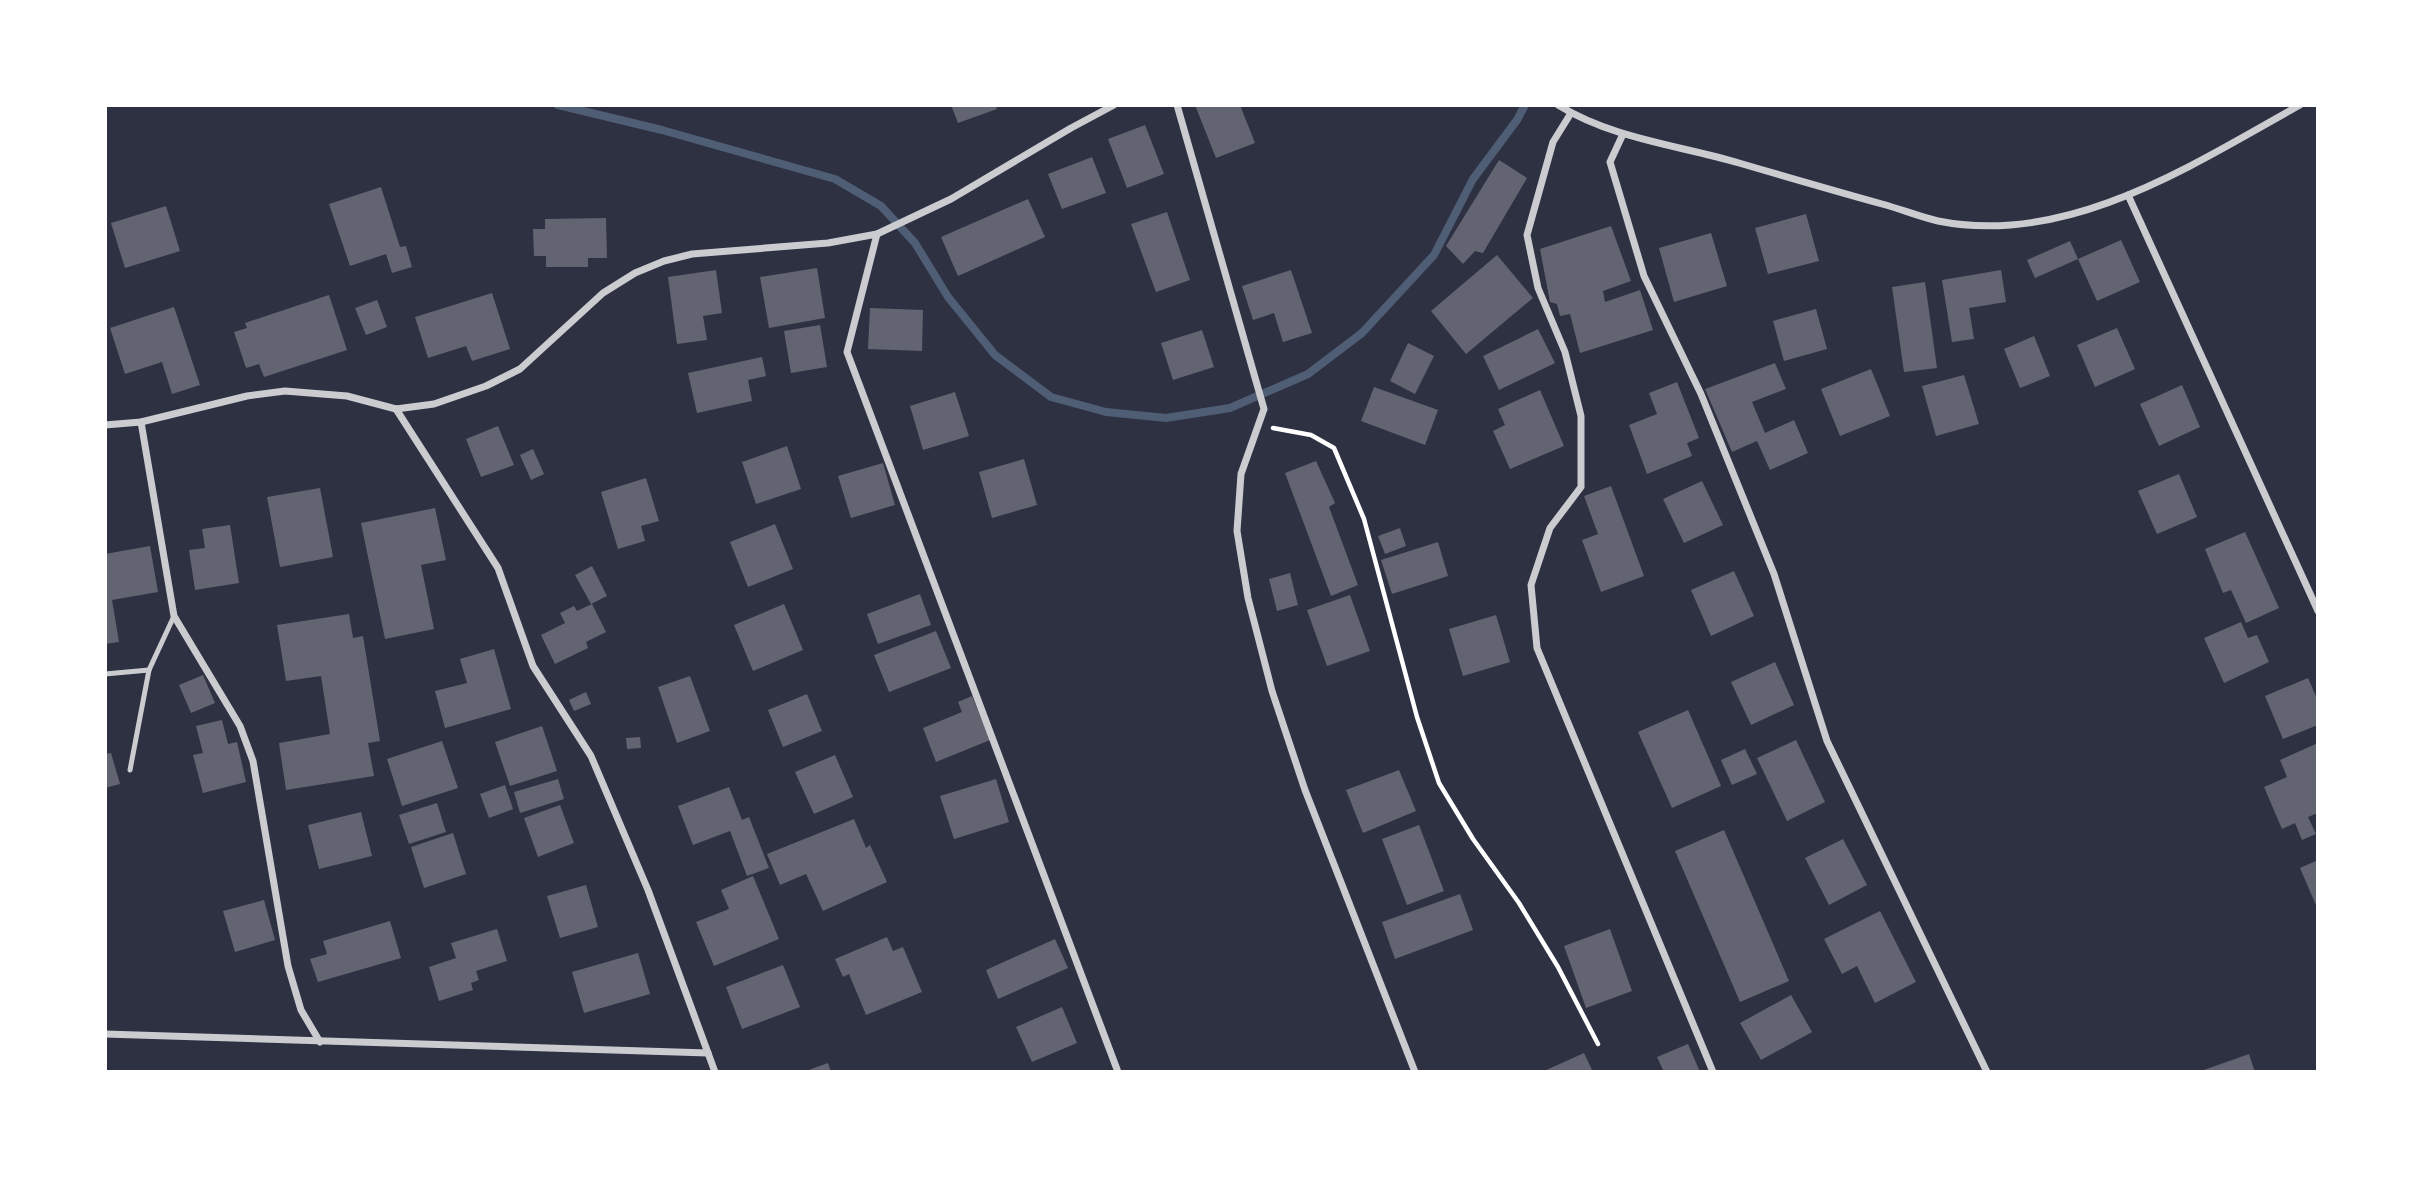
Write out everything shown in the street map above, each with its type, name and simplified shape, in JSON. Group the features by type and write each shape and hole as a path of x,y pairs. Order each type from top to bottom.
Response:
{"street":[{"path":"105,425 141,422 247,396 285,391 347,396 396,410 434,404 486,386 520,369 603,293 635,273 664,261 721,250 828,243 877,234 951,200 1114,105"},
{"path":"1177,105 1264,409 1241,474 1237,531 1248,598 1272,691 1305,790 1415,1072"},
{"path":"1558,105 1623,134 1727,159 1939,221 1990,226 2037,222 2128,195 2224,149 2300,105"},
{"path":"1571,113 1553,142 1527,235 1538,288 1565,352 1581,416 1581,487 1550,528 1531,585 1537,648 1713,1072"},
{"path":"1623,134 1610,162 1644,276 1701,394 1764,548 1827,741 1987,1072"},
{"path":"2128,195 2318,611"},
{"path":"877,234 847,352 1118,1072"},
{"path":"396,410 498,568 533,666 591,756 648,890 715,1072"},
{"path":"141,422 174,616 240,726 253,761 288,966 301,1010 320,1042"},
{"path":"105,1034 708,1053"}],"lane":[{"path":"130,770 149,670 174,616"},
{"path":"105,674 149,670"}],"path":[{"path":"1258,426 1311,435 1334,448 1364,519 1417,717 1439,783 1558,967 1598,1044"}],"building":[{"path":"951,105 995,105 997,109 958,123"},
{"path":"1195,105 1240,105 1255,143 1216,158"},
{"path":"1145,125 1164,174 1127,188 1108,139"},
{"path":"1092,157 1106,193 1062,209 1048,174"},
{"path":"1499,160 1527,178 1483,253 1475,251 1463,264 1446,246"},
{"path":"381,187 400,247 406,246 412,267 392,273 386,254 350,266 329,204"},
{"path":"1028,199 1045,237 958,276 941,237"},
{"path":"166,206 180,251 125,268 111,223"},
{"path":"1167,212 1190,280 1156,292 1131,224"},
{"path":"1806,214 1819,261 1768,274 1755,228"},
{"path":"606,218 607,258 588,258 588,267 546,267 546,256 534,256 533,229 545,229 545,219"},
{"path":"1611,226 1631,281 1603,291 1605,302 1640,290 1653,330 1580,353 1570,314 1560,316 1557,304 1550,302 1540,249"},
{"path":"1711,233 1727,286 1674,302 1659,248"},
{"path":"2121,240 2140,282 2097,301 2078,259"},
{"path":"2070,241 2078,259 2035,278 2027,260"},
{"path":"1497,255 1533,298 1466,354 1431,311"},
{"path":"817,268 825,318 769,328 760,277"},
{"path":"716,270 722,313 703,316 707,340 677,344 668,277"},
{"path":"1291,270 1312,333 1283,342 1274,313 1253,320 1242,286"},
{"path":"2001,270 2006,302 1969,308 1974,339 1952,342 1942,280"},
{"path":"1925,282 1937,368 1904,372 1892,287"},
{"path":"492,293 510,349 472,361 466,346 428,358 415,317"},
{"path":"329,295 347,350 264,377 259,364 246,368 234,332 247,328 245,323"},
{"path":"377,300 387,327 366,335 355,308"},
{"path":"174,307 200,385 172,394 162,362 125,374 110,328"},
{"path":"870,308 923,310 922,351 868,349"},
{"path":"1816,309 1827,349 1784,361 1773,321"},
{"path":"820,325 827,367 791,373 784,331"},
{"path":"2117,328 2135,369 2095,387 2077,345"},
{"path":"1538,329 1555,363 1499,390 1483,356"},
{"path":"1202,330 1214,367 1173,380 1161,343"},
{"path":"2034,336 2050,376 2020,388 2004,349"},
{"path":"1408,343 1434,356 1415,394 1390,381"},
{"path":"762,357 766,376 748,380 752,401 697,413 688,373"},
{"path":"1775,363 1786,389 1752,402 1765,433 1794,420 1808,453 1770,470 1757,441 1732,452 1705,389"},
{"path":"1871,369 1890,416 1840,436 1821,389"},
{"path":"1964,375 1979,424 1936,436 1922,386"},
{"path":"1677,382 1699,438 1687,443 1692,456 1647,474 1629,425 1657,414 1649,393"},
{"path":"2182,385 2200,427 2159,446 2140,404"},
{"path":"1374,387 1438,410 1425,445 1361,421"},
{"path":"1540,390 1564,446 1510,469 1493,431 1505,425 1498,409"},
{"path":"955,392 969,436 923,450 910,406"},
{"path":"498,426 514,465 481,477 466,439"},
{"path":"787,446 801,489 756,504 742,462"},
{"path":"533,449 544,474 531,480 520,455"},
{"path":"1024,459 1037,505 992,518 979,472"},
{"path":"1316,461 1335,503 1329,507 1358,585 1331,596 1285,473"},
{"path":"883,463 895,505 851,518 838,476"},
{"path":"2179,474 2197,517 2157,534 2138,491"},
{"path":"646,478 659,521 641,526 645,541 618,549 601,492"},
{"path":"1702,481 1723,525 1684,543 1663,499"},
{"path":"1611,486 1644,576 1601,592 1582,540 1598,534 1584,496"},
{"path":"320,488 333,557 280,567 267,497"},
{"path":"435,508 446,560 421,565 434,629 385,639 361,523"},
{"path":"775,524 793,569 748,587 730,542"},
{"path":"230,525 239,583 195,590 189,550 205,548 202,529"},
{"path":"1400,528 1406,546 1385,554 1378,536"},
{"path":"2245,532 2279,608 2246,623 2231,590 2223,593 2205,549"},
{"path":"1438,542 1448,576 1392,594 1381,560"},
{"path":"150,546 158,592 112,600 119,642 105,644 105,554"},
{"path":"592,566 607,596 591,604 575,575"},
{"path":"1734,571 1754,616 1711,636 1691,590"},
{"path":"1290,573 1298,605 1277,611 1269,579"},
{"path":"920,594 931,625 878,644 867,614"},
{"path":"1350,595 1370,651 1327,666 1307,610"},
{"path":"592,604 606,632 586,642 588,648 555,664 541,635 565,623 560,613 574,606 577,611"},
{"path":"784,604 803,650 753,671 734,625"},
{"path":"349,614 353,638 363,636 380,741 368,743 374,776 286,790 279,743 330,734 321,676 286,681 277,625"},
{"path":"1496,615 1510,662 1463,676 1449,629"},
{"path":"2241,622 2248,638 2257,635 2269,662 2224,683 2204,638"},
{"path":"936,631 951,668 889,692 874,655"},
{"path":"494,649 511,709 445,728 435,691 467,683 460,659"},
{"path":"1775,662 1794,705 1751,725 1731,682"},
{"path":"203,675 215,703 191,713 179,685"},
{"path":"690,676 710,731 677,743 658,687"},
{"path":"2308,678 2318,701 2318,725 2283,739 2265,696"},
{"path":"586,692 591,704 574,711 569,700"},
{"path":"807,694 822,731 783,747 768,710"},
{"path":"972,696 990,740 936,762 923,728 962,712 958,702"},
{"path":"1688,710 1721,786 1672,808 1638,732"},
{"path":"222,720 228,744 237,742 246,782 203,793 193,755 203,753 196,726"},
{"path":"542,726 557,771 510,786 495,742"},
{"path":"640,737 641,748 627,749 626,738"},
{"path":"1796,740 1825,802 1787,821 1757,758"},
{"path":"442,741 458,788 402,806 387,759"},
{"path":"2318,743 2318,813 2308,817 2316,834 2302,840 2295,823 2282,829 2264,787 2287,777 2280,760"},
{"path":"1745,749 1757,774 1732,785 1721,760"},
{"path":"111,753 120,784 105,788 105,754"},
{"path":"835,755 853,797 814,814 795,772"},
{"path":"1399,770 1416,811 1363,833 1346,790"},
{"path":"558,779 564,799 520,813 514,792"},
{"path":"996,779 1009,822 954,839 940,796"},
{"path":"505,785 513,809 489,818 480,794"},
{"path":"729,787 742,820 749,817 769,868 747,876 730,831 693,845 678,806"},
{"path":"437,803 446,832 409,844 399,815"},
{"path":"560,805 574,843 538,857 524,818"},
{"path":"361,812 372,856 319,869 308,825"},
{"path":"854,819 866,848 870,845 887,882 823,911 806,874 780,885 767,854"},
{"path":"1419,825 1444,891 1407,905 1382,839"},
{"path":"1724,830 1789,981 1740,1002 1675,851"},
{"path":"453,833 466,874 424,888 411,847"},
{"path":"1843,839 1867,885 1829,905 1805,858"},
{"path":"2318,860 2318,910 2300,868"},
{"path":"753,876 779,939 714,966 696,922 729,909 721,890"},
{"path":"586,885 598,927 560,938 547,896"},
{"path":"1460,894 1473,930 1395,959 1382,922"},
{"path":"264,900 275,940 235,952 223,911"},
{"path":"1880,911 1916,982 1875,1003 1857,966 1842,974 1824,939"},
{"path":"390,921 401,958 318,982 310,959 327,954 323,941"},
{"path":"497,929 507,961 476,971 479,980 471,983 473,990 439,1001 429,967 456,958 451,943"},
{"path":"1610,929 1632,991 1586,1008 1564,946"},
{"path":"887,937 893,951 903,947 922,992 866,1015 849,974 843,977 835,959"},
{"path":"1055,939 1068,968 998,999 986,970"},
{"path":"638,953 650,994 584,1013 572,972"},
{"path":"783,965 800,1007 742,1029 726,987"},
{"path":"1791,995 1812,1032 1761,1060 1740,1023"},
{"path":"1062,1007 1077,1043 1032,1062 1016,1027"},
{"path":"1688,1044 1700,1072 1664,1072 1657,1057"},
{"path":"1584,1053 1593,1072 1542,1072"},
{"path":"2249,1054 2255,1072 2198,1072"},
{"path":"828,1063 831,1072 803,1072"}],"waterway":[{"path":"558,105 662,130 835,179 881,206 915,243 948,297 995,355 1051,397 1106,412 1166,418 1230,408 1308,374 1362,333 1434,255 1473,179 1525,105"}]}
